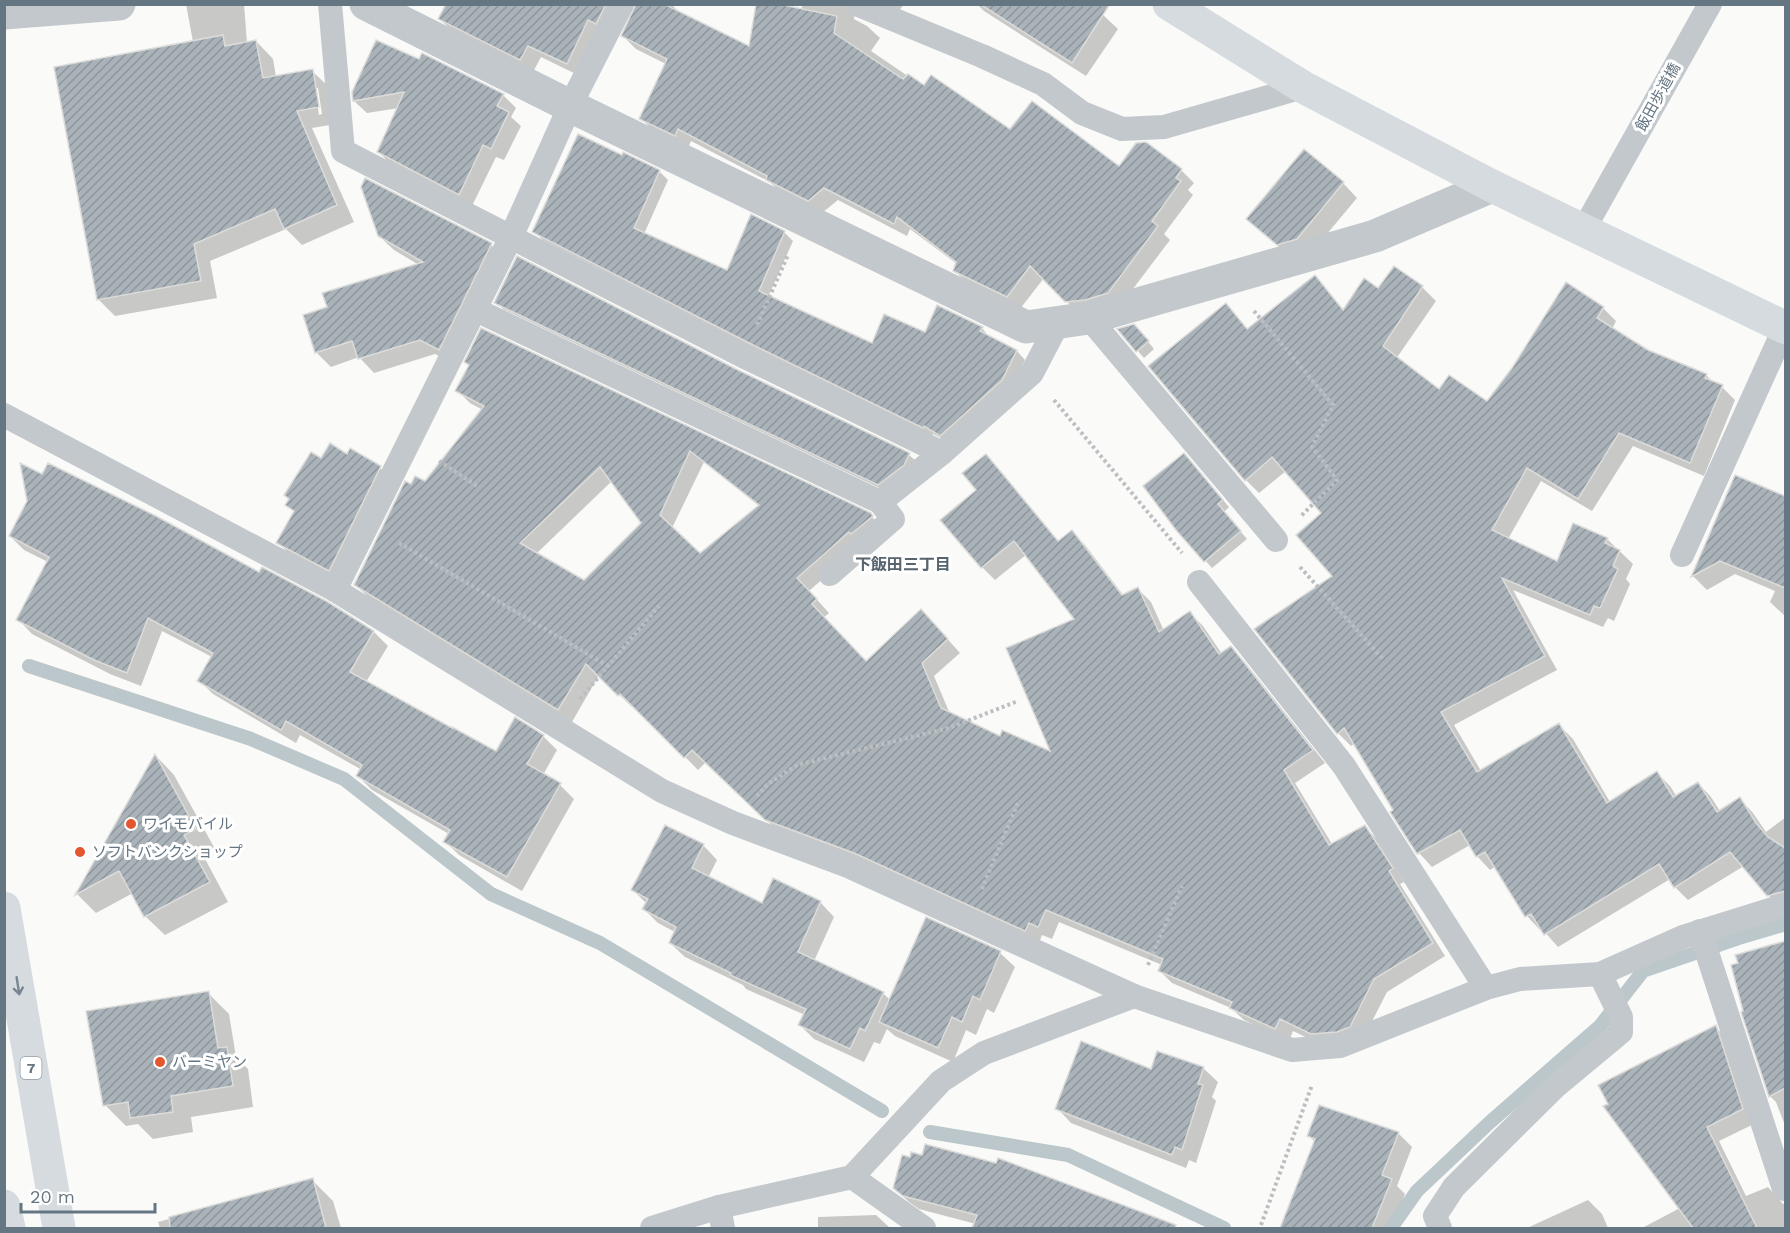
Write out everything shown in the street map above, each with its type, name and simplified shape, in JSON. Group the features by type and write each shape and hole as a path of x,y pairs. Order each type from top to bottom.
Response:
{"street":[{"path":"4,13 118,4"},
{"path":"366,4 570,106 1026,327 1073,320 1228,279 1375,236 1492,186"},
{"path":"1169,4 1303,87 1492,186 1785,328"},
{"name":"7","path":"4,908 59,1228"},
{"path":"4,1206 9,1228"}],"lane":[{"path":"330,4 343,152 743,356 942,453"},
{"path":"335,590 511,237 570,106 622,4"},
{"path":"856,4 1043,84 1082,113 1122,129 1164,127 1303,87"},
{"name":"飯田歩道橋","path":"1584,229 1710,4"},
{"path":"474,309 880,502 893,519 830,574"},
{"path":"880,502 942,453 1032,373 1073,320 1276,540"},
{"path":"1683,555 1785,328"},
{"path":"4,415 335,590 662,791 733,823 848,866 1134,996 1292,1050 1340,1046 1486,988 1520,979 1605,985 1683,937 1704,942 1785,905"},
{"path":"1199,582 1344,766 1486,988"},
{"path":"1704,942 1784,1189"},
{"path":"1440,1228 1436,1216 1454,1187 1556,1086 1622,1032 1621,1017 1605,985"},
{"path":"652,1228 721,1218 852,1177 941,1081 984,1053 1134,996"},
{"path":"852,1177 924,1228"}],"path":[{"path":"743,356 804,219"},
{"path":"1228,279 1333,405 1312,447 1337,480 1276,540 1384,660"},
{"path":"1032,373 1191,564 1199,582"},
{"path":"408,441 477,486"},
{"path":"367,525 608,666"},
{"path":"556,726 659,606"},
{"path":"733,823 768,784 797,765 949,729 1018,701"},
{"path":"969,920 1019,800"},
{"path":"1134,996 1182,886"},
{"path":"1261,1225 1325,1048"}],"building":[{"path":"446,4 606,4 596,24 588,20 567,64 528,46 520,60 438,19"},
{"path":"636,4 664,4 749,46 756,4 778,4 837,16 834,33 903,79 908,74 924,85 931,75 1010,129 1032,101 1119,166 1136,143 1146,142 1182,169 1176,178 1181,181 1152,221 1158,226 1108,293 1085,300 1065,302 1030,266 1007,297 953,271 956,262 897,217 894,224 824,188 808,201 766,180 767,176 678,129 675,136 639,119 667,59 621,36"},
{"path":"980,4 1110,4 1072,63"},
{"path":"223,35 225,46 256,40 263,78 313,69 319,107 297,111 337,205 284,229 275,209 194,244 201,281 97,300 54,67"},
{"path":"376,40 419,59 422,53 504,94 497,106 509,112 491,149 483,145 459,195 377,152 404,92 353,101 352,92"},
{"path":"578,134 660,170 634,228 727,270 751,214 785,231 759,291 872,343 884,314 925,332 937,305 983,327 980,331 1017,350 1002,380 940,436 924,426 923,428 749,343 532,232"},
{"path":"1304,149 1344,182 1297,239 1277,245 1246,219"},
{"path":"365,178 492,243 439,350 420,340 358,359 352,341 315,353 303,315 327,307 322,293 423,262 378,236 361,187"},
{"path":"517,256 736,369 910,453 904,465 878,485 494,303"},
{"path":"1394,266 1423,286 1383,346 1439,389 1449,375 1487,401 1512,368 1566,282 1604,307 1597,318 1648,350 1707,374 1705,378 1723,385 1690,463 1619,433 1578,499 1527,468 1492,530 1557,561 1573,523 1608,538 1605,543 1620,550 1613,566 1618,569 1600,608 1594,606 1590,615 1502,578 1545,656 1441,712 1477,772 1559,723 1607,803 1657,771 1673,797 1698,782 1717,812 1740,797 1756,823 1768,837 1785,848 1785,891 1767,896 1730,852 1674,888 1659,864 1544,935 1531,914 1525,917 1485,852 1476,857 1460,830 1417,854 1390,812 1393,810 1344,728 1337,734 1254,629 1332,576 1296,535 1321,513 1272,457 1245,481 1148,366 1226,303 1247,329 1315,275 1343,310 1364,278 1378,288"},
{"path":"1134,324 1149,341 1136,352 1117,329"},
{"path":"481,328 871,513 873,516 851,534 849,532 797,578 817,599 812,604 866,661 921,609 948,639 922,663 941,708 1000,736 1002,730 1050,751 1006,648 1074,619 1014,541 981,568 940,520 976,490 962,473 986,454 1058,541 1072,530 1122,595 1138,587 1159,632 1190,611 1219,654 1231,646 1313,750 1284,770 1329,845 1365,825 1393,868 1389,871 1433,943 1374,979 1350,1027 1337,1032 1311,1034 1280,1019 1275,1029 1229,1008 1232,1002 1158,971 1163,959 1046,910 1038,927 1029,923 1025,931 854,853 765,820 692,750 684,758 620,694 618,696 586,664 558,710 354,585 405,481 411,484 415,476 425,481 484,406 455,391 469,365 464,362","holes":["690,451 759,505 700,553 660,515","600,467 641,523 584,580 520,543"]},
{"path":"330,443 347,454 350,448 381,466 329,571 276,543 294,511 285,505 289,499 284,495 311,452 321,458"},
{"path":"1184,453 1223,500 1218,504 1241,531 1204,562 1176,530 1143,486"},
{"path":"20,463 42,474 48,463 156,516 259,572 262,567 328,602 374,631 350,672 496,751 515,717 544,735 527,764 561,783 507,877 443,842 450,830 356,776 362,765 286,721 281,730 197,681 213,653 148,618 127,673 94,660 16,620 49,557 9,536 27,501"},
{"path":"1735,475 1785,496 1785,588 1720,561 1691,577"},
{"path":"155,754 196,829 184,835 210,882 144,917 119,871 75,895"},
{"path":"665,825 704,844 692,868 762,903 773,878 821,901 798,952 884,992 865,1031 860,1028 850,1049 798,1025 806,1009 730,975 731,973 669,943 676,927 642,909 648,899 631,890"},
{"path":"926,917 1001,951 980,1000 973,996 962,1022 952,1017 938,1048 879,1022"},
{"path":"1785,941 1785,1088 1769,1097 1741,1012 1743,1011 1731,965 1738,963 1735,955"},
{"name":"バーミヤン","path":"209,991 218,1048 227,1047 233,1086 171,1096 173,1112 130,1118 128,1102 103,1106 86,1011"},
{"path":"1716,1025 1743,1109 1707,1127 1757,1228 1693,1228 1603,1106 1608,1104 1598,1085"},
{"path":"1081,1041 1151,1069 1157,1051 1204,1067 1198,1084 1203,1085 1182,1150 1175,1147 1172,1155 1055,1109"},
{"path":"1319,1105 1399,1132 1382,1175 1392,1179 1372,1228 1280,1228 1315,1139 1307,1136"},
{"path":"925,1144 996,1163 998,1158 1176,1225 1175,1228 972,1228 977,1215 903,1196 893,1188 902,1155 910,1157 911,1152 922,1155"},
{"path":"313,1178 326,1228 170,1228 169,1217"}],"waterway":[{"path":"29,666 251,739 344,779 491,894 600,943 882,1111"},
{"path":"1391,1228 1417,1191 1489,1123 1600,1026 1643,971 1786,924"},
{"path":"930,1132 1068,1155 1224,1228"}],"place":[{"name":"ワイモバイル","path":"131,824"},
{"name":"ソフトバンクショップ","path":"80,852"},
{"name":"バーミヤン","path":"160,1062"}],"district":[{"name":"下飯田三丁目","path":"903,564"}]}
